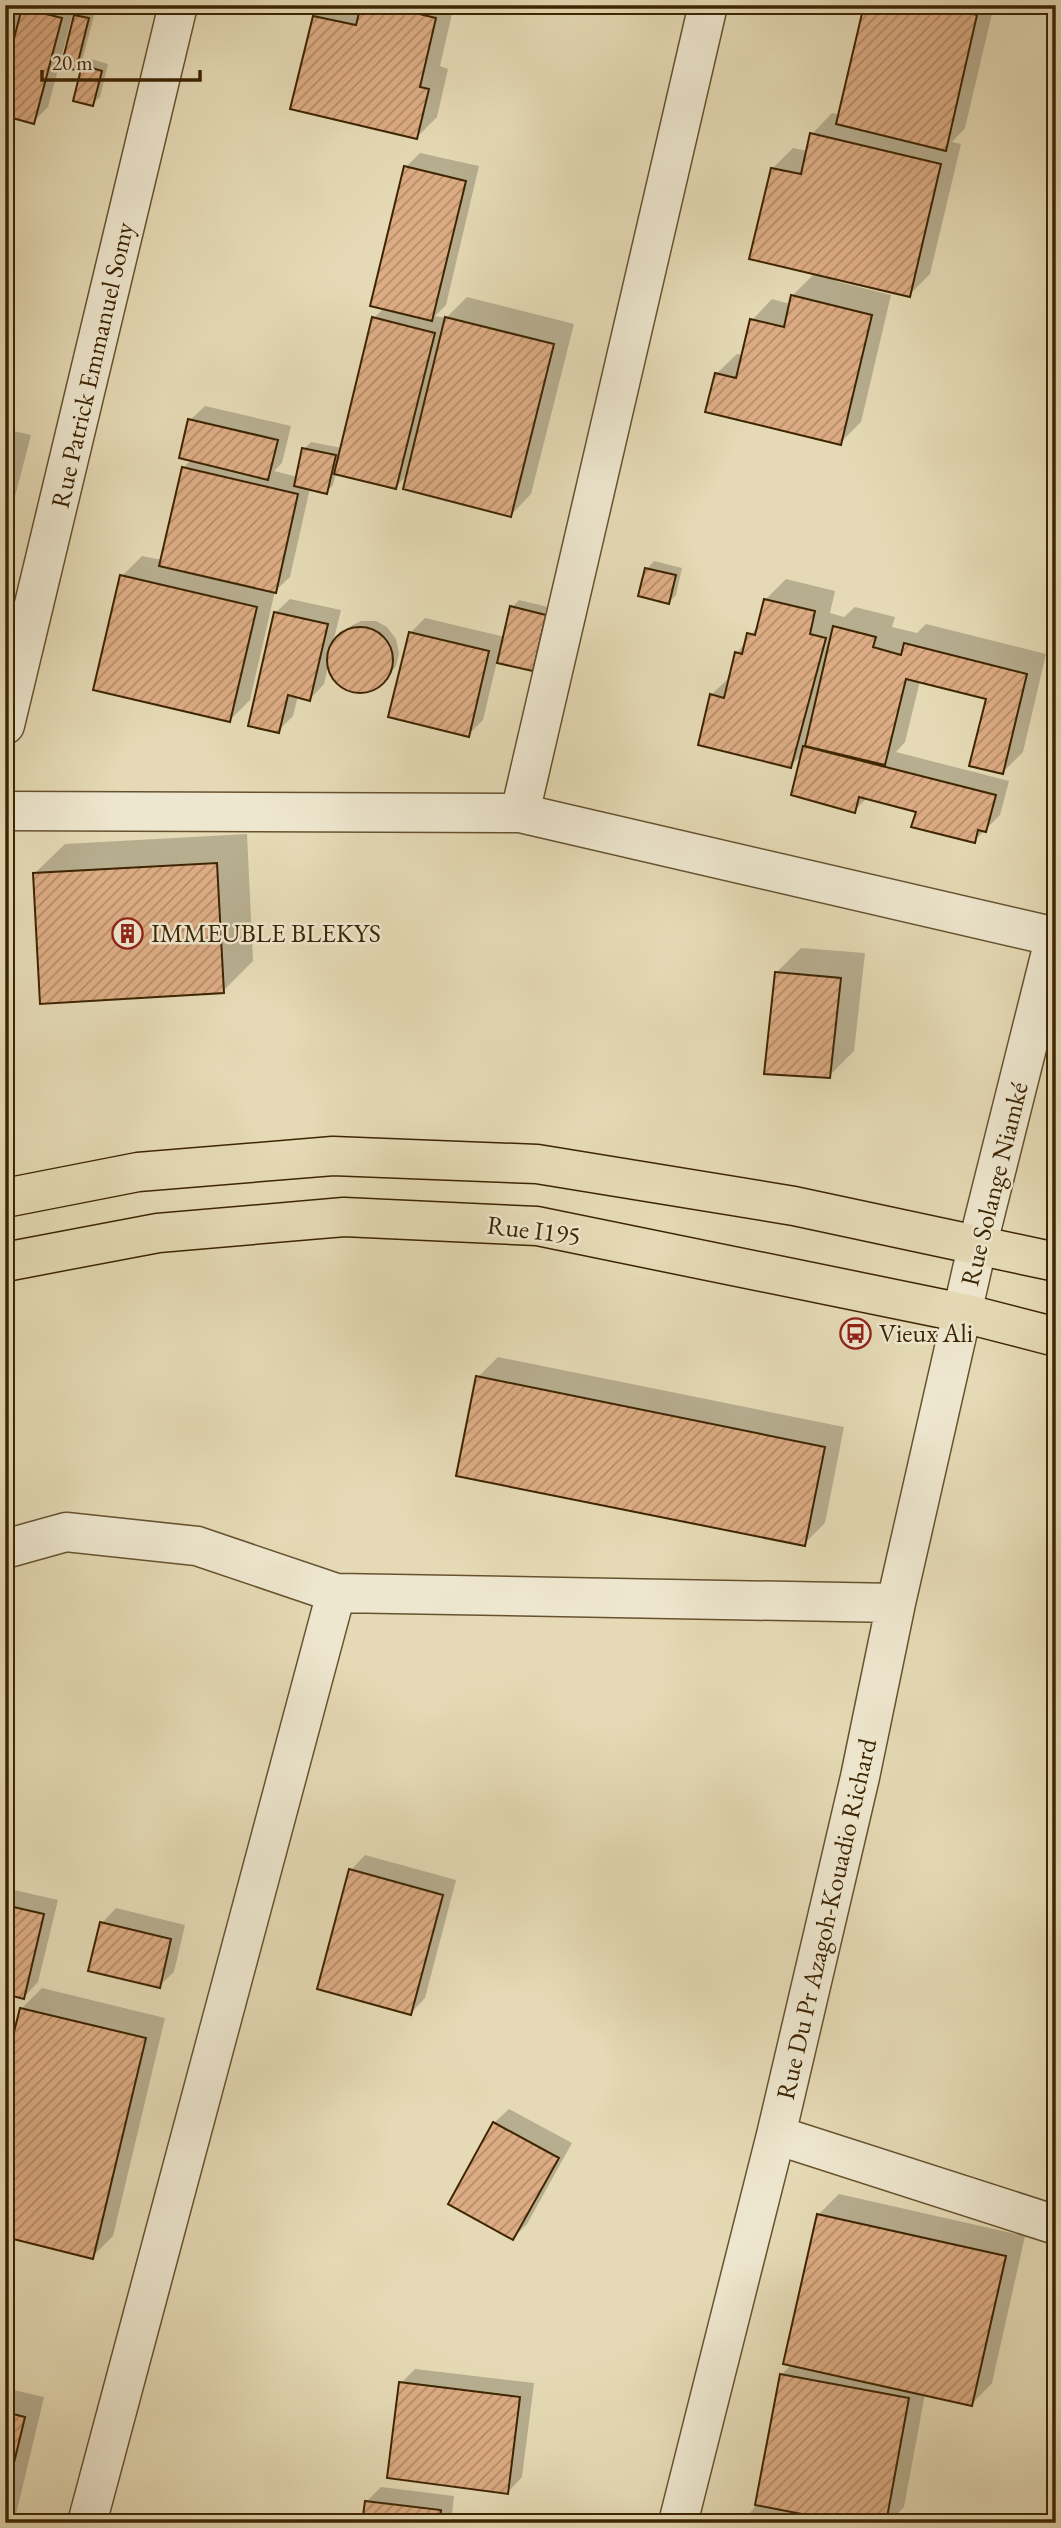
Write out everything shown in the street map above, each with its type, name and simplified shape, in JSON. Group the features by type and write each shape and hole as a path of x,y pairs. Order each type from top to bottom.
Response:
{"main road":[{"path":"5,1198 138,1172 332,1156 537,1164 794,1206 978,1243 1056,1262"},
{"name":"Rue I195","path":"5,1262 158,1233 344,1217 537,1226 963,1313 1056,1337"}],"street":[{"name":"Rue Patrick Emmanuel Somy","path":"5,725 178,5"},
{"path":"520,813 708,5"},
{"path":"5,811 520,813 1055,935"},
{"name":"Rue Solange Niamké","path":"963,1313 1055,935"},
{"name":"Rue Du Pr Azagoh-Kouadio Richard","path":"678,2523 776,2135 857,1790 896,1603 963,1313"},
{"path":"5,1549 66,1532 197,1546 336,1592 896,1603"},
{"path":"87,2523 336,1592"},
{"path":"776,2135 1056,2225"}],"building":[{"path":"5,5 13,6 5,41"},
{"path":"361,5 382,5 436,18 420,87 429,89 417,139 290,109 313,16 356,25"},
{"path":"864,5 936,5 977,15 946,151 836,124"},
{"path":"22,8 62,18 34,124 5,116 5,73"},
{"path":"74,15 89,18 76,70 61,67"},
{"path":"82,65 102,71 93,106 73,101"},
{"path":"810,133 941,164 910,297 749,259 771,168 801,174"},
{"path":"404,166 466,181 432,321 370,306"},
{"path":"791,295 872,315 841,445 705,412 715,373 736,378 750,319 784,327"},
{"path":"372,317 435,333 396,489 334,474"},
{"path":"445,317 554,344 511,517 403,489"},
{"path":"188,419 278,440 268,480 179,458"},
{"path":"302,448 336,455 327,494 294,486"},
{"path":"5,454 11,455 5,480"},
{"path":"182,467 298,494 276,593 159,566"},
{"path":"645,568 676,575 669,604 638,596"},
{"path":"120,575 257,607 230,722 93,690"},
{"path":"764,599 815,611 810,634 826,638 791,768 698,745 710,694 724,698 735,652 742,654 747,633 755,635"},
{"path":"510,606 546,615 533,671 497,663"},
{"path":"274,612 328,624 310,701 288,695 279,733 248,726"},
{"path":"833,626 876,637 873,647 901,655 904,643 1027,674 1003,774 969,766 986,699 906,679 885,765 805,746"},
{"path":"360,627 383,637 393,660 383,683 360,693 337,683 327,660 337,637"},
{"path":"409,632 489,651 469,737 388,717"},
{"path":"803,746 996,795 986,832 978,830 975,843 911,827 916,812 859,797 855,813 791,795"},
{"name":"IMMEUBLE BLEKYS","path":"217,863 224,993 40,1004 33,873"},
{"path":"775,972 841,978 830,1078 764,1074"},
{"path":"476,1376 825,1447 805,1546 456,1476"},
{"path":"349,1869 443,1895 411,2015 317,1989"},
{"path":"5,1905 44,1914 24,1999 5,1994"},
{"path":"100,1922 171,1939 160,1988 88,1971"},
{"path":"20,2008 146,2038 93,2259 5,2237 5,2068"},
{"path":"493,2122 559,2158 513,2240 448,2204"},
{"path":"817,2214 1006,2256 972,2406 783,2364"},
{"path":"780,2374 909,2398 886,2523 848,2523 755,2505"},
{"path":"399,2382 520,2397 508,2494 387,2478"},
{"path":"5,2412 25,2417 5,2500"},
{"path":"365,2501 441,2510 439,2523 362,2523"},
{"path":"742,2517 765,2523 740,2523"}],"place":[{"name":"IMMEUBLE BLEKYS","path":"128,933"},
{"name":"Vieux Ali","path":"856,1333"}]}
